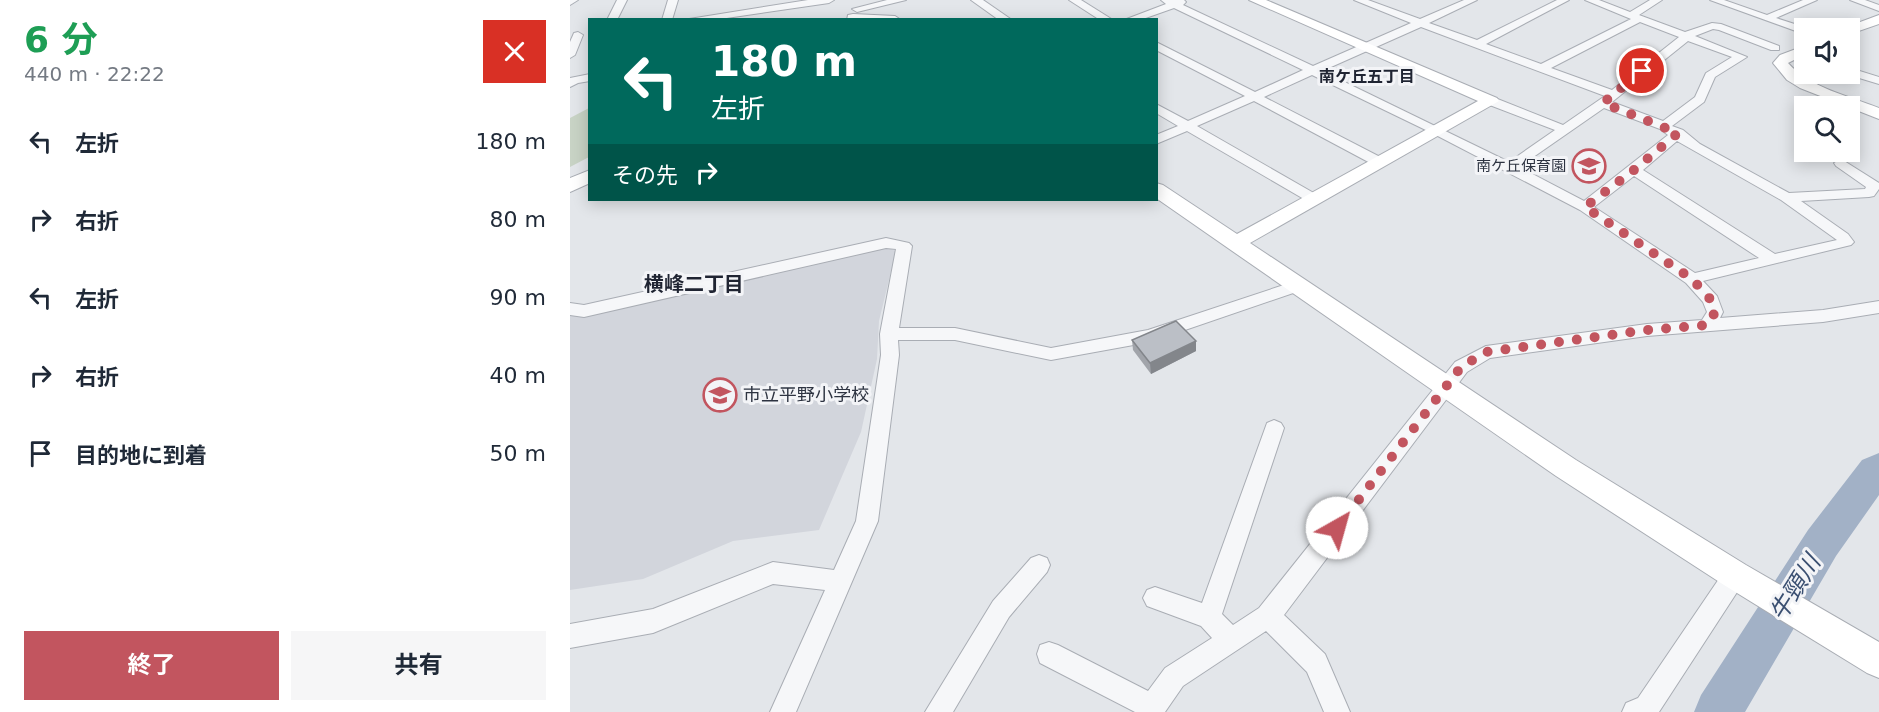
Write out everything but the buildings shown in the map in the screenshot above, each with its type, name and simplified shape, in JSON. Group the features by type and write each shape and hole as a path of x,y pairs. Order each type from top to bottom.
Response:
{"street":[{"path":"613,18 622,0"},
{"path":"668,18 673,0"},
{"path":"731,14 732,0"},
{"path":"707,18 731,14 758,15 814,6 829,0"},
{"path":"860,11 901,0"},
{"path":"976,0 1004,18"},
{"path":"1074,0 1105,18"},
{"path":"1134,18 1170,2 1186,0"},
{"path":"1255,0 1491,101 1563,129"},
{"path":"1158,139 1472,0"},
{"path":"1476,45 1564,0"},
{"path":"1590,0 1688,35 1741,57 1710,75 1700,99 1664,126"},
{"path":"1541,68 1635,16 1657,0"},
{"path":"1715,0 1794,27"},
{"path":"1767,18 1812,0"},
{"path":"1855,0 1879,8"},
{"path":"1367,1 1418,23 1541,68 1678,133 1695,147 1786,198 1843,237 1846,242 1692,279"},
{"path":"1170,2 1436,130 1585,207 1692,279 1711,300 1715,312 1708,325"},
{"path":"860,11 887,18"},
{"path":"1860,26 1879,19"},
{"path":"1509,168 1607,99 1688,35 1712,26 1721,27 1775,48"},
{"path":"570,55 579,35"},
{"path":"1158,46 1379,162"},
{"path":"1794,55 1785,58 1780,63 1794,78"},
{"path":"1873,79 1879,72"},
{"path":"571,81 588,77"},
{"path":"1808,84 1879,114"},
{"path":"1236,243 1491,101"},
{"path":"1158,109 1314,199"},
{"path":"1585,207 1678,133"},
{"path":"1786,198 1869,193 1874,186 1840,163"},
{"path":"570,175 588,166"},
{"path":"1634,170 1772,259"},
{"path":"570,186 588,176"},
{"path":"1158,190 1566,468 1735,575 1879,661"},
{"path":"570,309 584,311 886,243 904,246 889,334 890,355 867,521 783,712"},
{"path":"889,334 955,334 1051,354 1150,336 1299,285"},
{"path":"1048,654 1151,709 1174,677 1268,616 1461,367 1486,352 1647,330 1822,316 1879,307"},
{"path":"1209,617 1274,428"},
{"path":"938,712 1001,609 1039,565"},
{"path":"570,636 653,621 773,573 840,581"},
{"path":"1635,712 1647,707 1735,575"},
{"path":"1155,598 1209,617 1231,640"},
{"path":"1268,616 1316,663 1337,712"}],"shaded area":[{"name":"市立平野小学校","path":"882,246 896,251 879,321 877,359 861,432 819,530 733,541 643,579 570,590 570,314"}],"green space":[{"path":"588,109 588,158 570,167 570,118"}],"waterway":[{"name":"牛頸川","path":"1718,712 1822,543 1875,471 1879,469"}],"place":[{"name":"南ケ丘保育園","path":"1589,166"},
{"name":"市立平野小学校","path":"720,395"}],"district":[{"name":"南ケ丘五丁目","path":"1367,76"},
{"name":"横峰二丁目","path":"694,284"}],"route":[{"path":"1337,528 1461,367 1486,352 1647,330 1708,325 1715,312 1711,300 1692,279 1585,207 1678,133 1603,103 1611,94 1642,71"}]}
